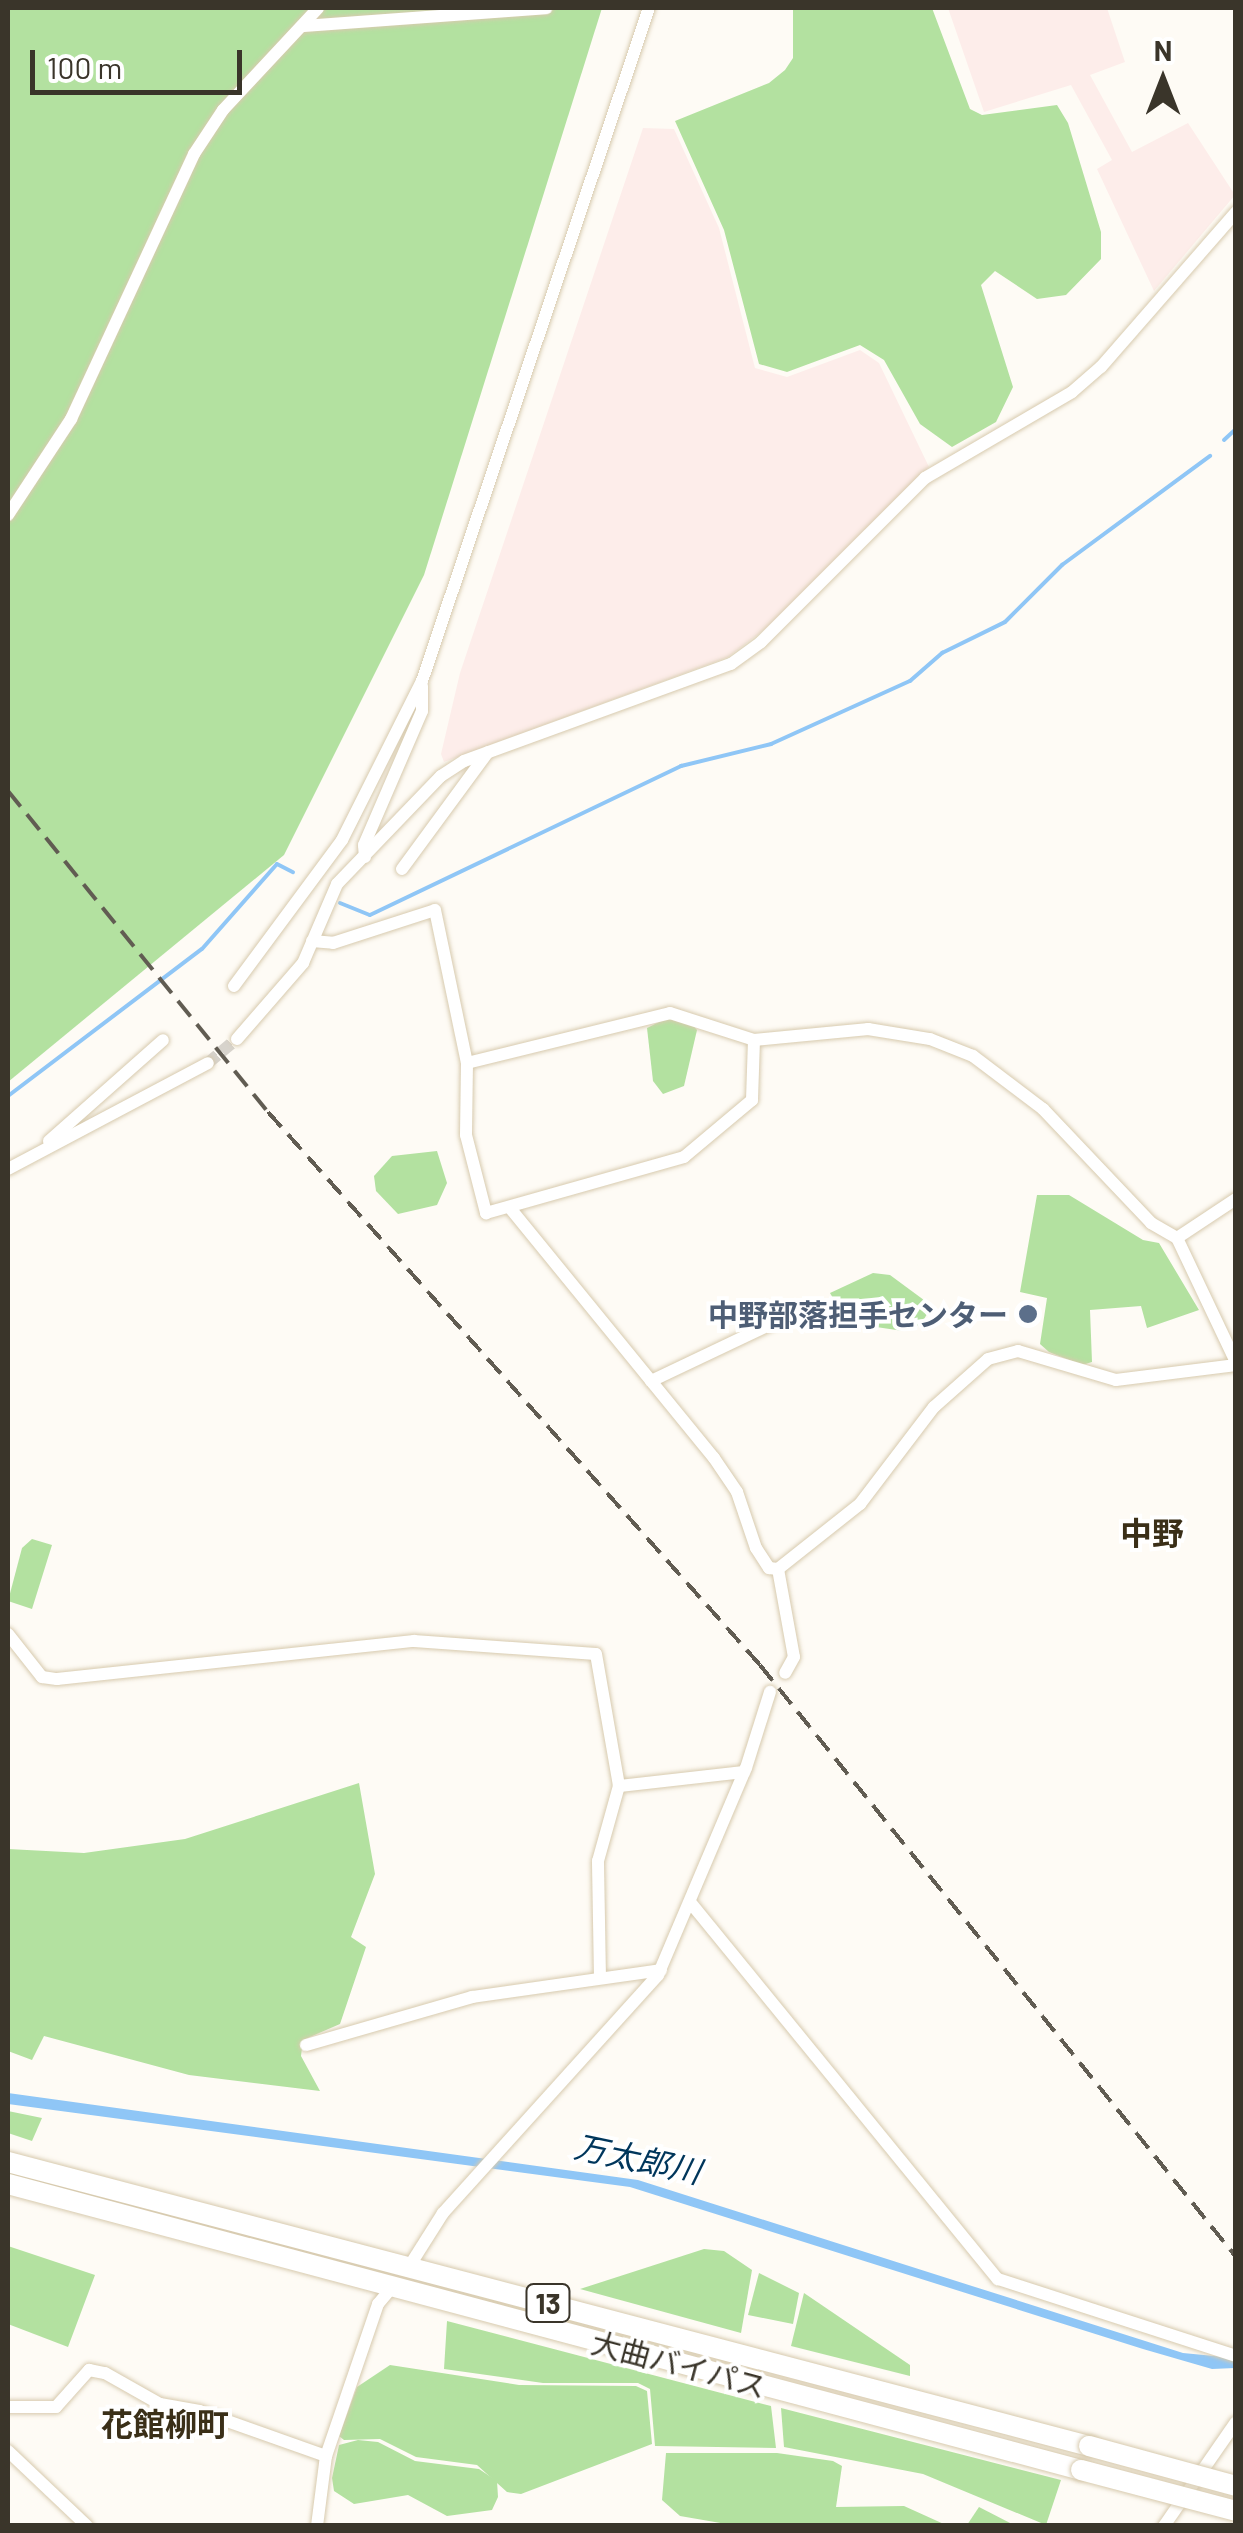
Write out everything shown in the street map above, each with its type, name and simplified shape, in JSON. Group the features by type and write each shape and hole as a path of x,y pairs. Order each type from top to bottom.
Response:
{"highway":[{"name":"大曲バイパス","path":"8,2162 1236,2486"},
{"name":"大曲バイパス","path":"8,2184 1236,2511"}],"street":[{"path":"8,516 71,420 194,154 223,110 318,8"},
{"path":"304,26 546,8"},
{"path":"234,986 342,840 422,680 650,8"},
{"path":"236,1040 286,989 336,884 441,776 488,752 684,685 761,642 925,478 1072,392 1101,367 1236,212"},
{"path":"365,857 364,845 422,712 422,680"},
{"path":"402,870 488,752"},
{"path":"312,941 333,943 435,910 467,1062 466,1135 486,1213 684,1157 752,1100 754,1040"},
{"path":"467,1062 670,1014 754,1040 868,1029 930,1039 972,1056 1043,1109 1151,1223 1176,1238 1236,1363 1116,1380 1018,1351 988,1359 934,1407 860,1504 778,1569 769,1568 756,1548 737,1492 510,1208"},
{"path":"42,1149 162,1040"},
{"path":"8,1168 208,1063"},
{"path":"1176,1238 1236,1199"},
{"path":"651,1380 786,1316"},
{"path":"778,1569 794,1657 785,1673"},
{"path":"8,1634 42,1677 57,1679 414,1641 596,1654 619,1786 598,1860 600,1978"},
{"path":"318,2526 326,2456 378,2304 410,2266 444,2213 661,1970 744,1772 770,1692"},
{"path":"619,1786 744,1772"},
{"path":"690,1902 998,2279 1236,2356"},
{"path":"306,2044 472,1997 661,1970"},
{"path":"8,2407 56,2408 89,2370 105,2373 160,2404 199,2411 326,2456"},
{"path":"1164,2526 1236,2422"},
{"path":"8,2451 87,2526"}],"shaded area":[{"path":"948,8 1107,8 1125,62 1090,75 1132,152 1188,123 1235,195 1154,291 1097,169 1112,160 1071,85 984,112"},
{"path":"643,128 674,129 719,228 755,368 787,377 860,350 879,363 929,467 778,619 728,657 444,762 441,754 460,673"}],"green space":[{"path":"8,8 602,8 424,575 284,855 8,1082"},
{"path":"793,8 932,8 970,109 982,115 1057,105 1068,123 1101,232 1101,259 1066,295 1037,299 995,271 981,285 1013,387 996,422 952,447 920,424 884,360 860,345 787,372 759,364 724,230 675,121 769,83 785,70 793,58"},
{"path":"669,1017 688,1019 697,1030 684,1086 663,1094 653,1081 647,1028"},
{"path":"437,1151 447,1183 437,1205 398,1214 376,1191 374,1176 392,1156"},
{"path":"1037,1195 1069,1195 1143,1240 1159,1243 1199,1310 1147,1328 1141,1306 1090,1310 1092,1362 1082,1365 1049,1352 1040,1344 1047,1298 1020,1292"},
{"path":"873,1273 890,1275 932,1306 921,1324 903,1331 856,1324 841,1312 830,1293"},
{"path":"32,1539 52,1545 32,1609 8,1601 22,1548"},
{"path":"359,1783 375,1874 351,1937 366,1947 340,2024 303,2040 301,2056 320,2091 189,2075 44,2036 32,2060 8,2051 8,1849 84,1853 185,1839"},
{"path":"8,2111 42,2118 32,2141 8,2133"},
{"path":"8,2246 95,2275 68,2347 8,2324"},
{"path":"704,2249 724,2251 752,2270 741,2333 580,2289"},
{"path":"759,2273 799,2293 793,2324 748,2315"},
{"path":"804,2293 910,2365 910,2376 791,2346"},
{"path":"447,2321 771,2406 776,2448 655,2446 650,2389 638,2383 543,2383 444,2369"},
{"path":"390,2365 519,2385 636,2386 647,2391 652,2444 521,2494 507,2492 477,2465 416,2457 380,2439 344,2440 339,2436 357,2387"},
{"path":"781,2408 1061,2480 1046,2525 923,2474 784,2447"},
{"path":"358,2440 378,2442 415,2461 479,2469 497,2481 498,2497 492,2510 447,2516 408,2495 354,2504 334,2491 332,2478 339,2445"},
{"path":"666,2453 777,2453 833,2461 842,2466 836,2507 904,2506 946,2525 738,2526 680,2516 662,2500"},
{"path":"979,2507 1014,2525 967,2525"}],"water":[{"path":"8,2093 638,2180 1183,2353 1235,2358 1235,2368 1212,2369 1143,2349 630,2187 8,2104"}],"waterway":[{"path":"1224,440 1236,429"},
{"path":"340,903 370,915 681,766 771,744 910,681 942,653 1005,622 1062,565 1210,456"},
{"path":"8,1096 202,949 277,864 293,872"}],"tunnel":[{"path":"208,1063 237,1039"}],"railway":[{"path":"8,791 268,1112 760,1665 1236,2257"}],"place":[{"name":"中野部落担手センター","path":"1028,1314"}],"district":[{"name":"中野","path":"1152,1532"},
{"name":"花館柳町","path":"165,2423"}],"water label":[{"name":"万太郎川","path":"638,2158"}]}
